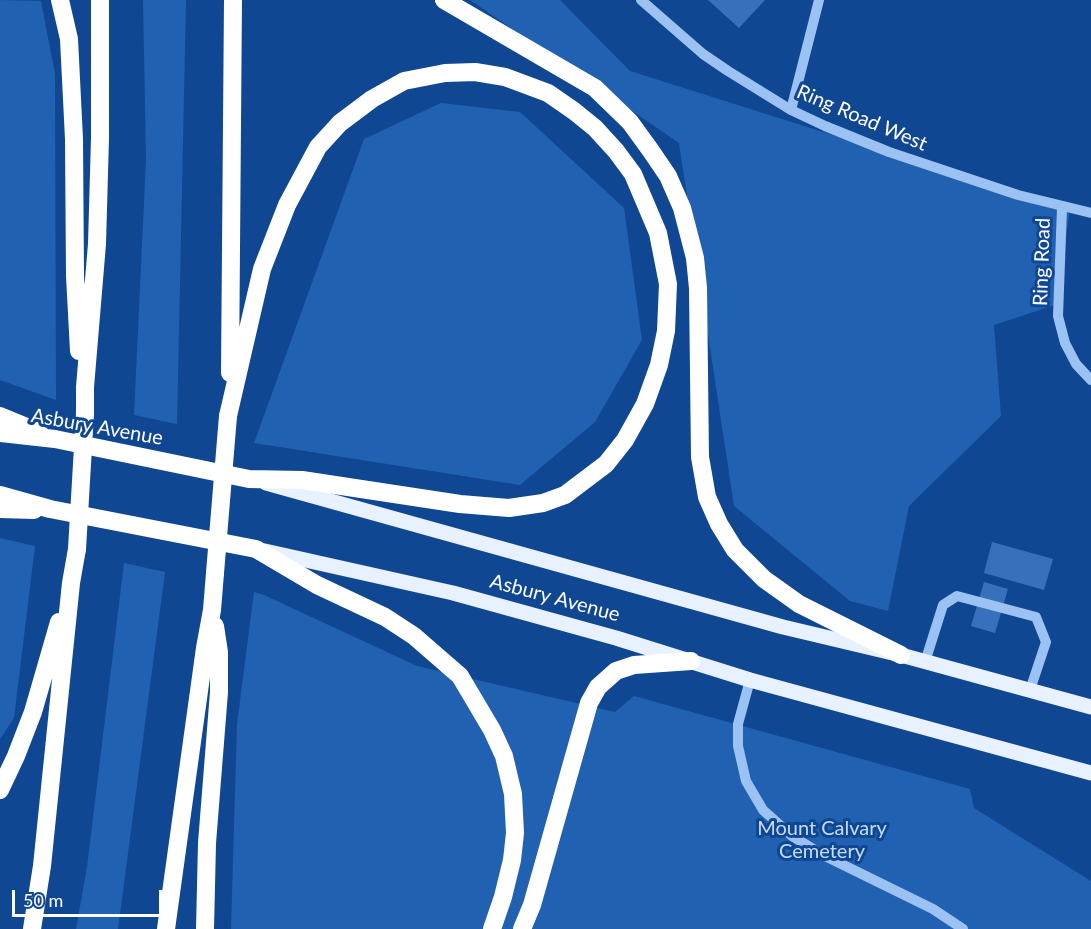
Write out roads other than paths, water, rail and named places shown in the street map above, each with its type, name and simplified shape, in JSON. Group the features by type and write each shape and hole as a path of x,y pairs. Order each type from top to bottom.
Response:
{"highway":[{"path":"60,0 69,39 74,139 78,347 86,379"},
{"path":"32,929 42,866 71,583 77,549 86,379 97,244 100,0"},
{"path":"166,929 212,610 229,409 233,0"},
{"path":"444,0 595,88 630,122 651,150 668,176 682,208 695,258 698,288 700,457 707,497 719,524 735,550 764,579 799,604 901,655"},
{"path":"229,409 262,269 286,205 318,147 340,123 372,99 404,81 445,73 475,72 505,77 548,93 574,111 595,128 616,150 633,174 658,233 663,254 668,284 666,330 660,365 645,404 619,448 606,464 583,483 565,495 543,503 509,508 460,504 302,480 249,479"},
{"path":"0,416 55,440"},
{"name":"Asbury Avenue","path":"0,433 55,440 249,479"},
{"name":"Asbury Avenue","path":"0,495 50,509 256,549"},
{"path":"0,509 50,509"},
{"path":"256,549 317,585 385,617 414,636 460,676 492,730 504,756 513,794 515,833 512,860 492,929"},
{"path":"0,790 33,712 71,583"},
{"path":"205,929 207,843 219,692 219,652 212,610"},
{"path":"522,929 532,905 590,703 598,687 616,671 634,665 691,661"}],"main road":[{"name":"Asbury Avenue","path":"249,479 783,627 901,655 1091,706"},
{"name":"Asbury Avenue","path":"256,549 453,593 616,638 750,680 1091,773"},
{"path":"1073,769 1091,784"}],"street":[{"name":"Ring Road West","path":"641,0 703,54 791,110 889,153 1062,208 1091,213"},
{"path":"791,110 819,0"},
{"name":"Ring Road","path":"1062,208 1058,316 1065,343 1076,364 1091,380"},
{"path":"925,662 943,605 957,596 1036,617 1046,642 1030,690"},
{"path":"750,680 738,724 738,746 740,765 746,781 763,810 792,836 823,855 933,909 963,929"}],"park label":[{"name":"Mount Calvary Cemetery","path":"822,840"}]}
